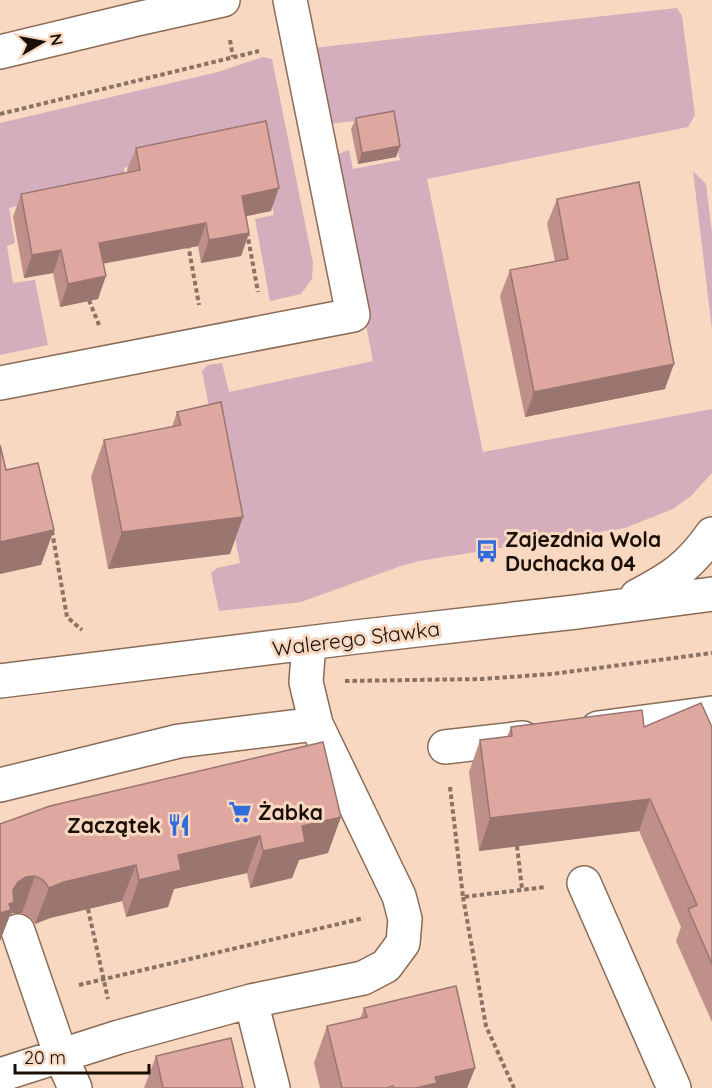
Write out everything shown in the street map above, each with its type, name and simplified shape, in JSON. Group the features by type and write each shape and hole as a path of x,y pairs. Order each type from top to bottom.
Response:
{"street":[{"path":"0,52 223,0"},
{"path":"0,383 352,315 290,0"},
{"path":"616,607 673,578 698,555 712,534"},
{"name":"Walerego Sławka","path":"0,681 712,594"},
{"path":"0,1075 119,1037 251,1001 363,978 386,966 403,944 405,919 399,896 316,724 306,682 309,643"},
{"path":"445,747 712,714"},
{"path":"0,785 179,741 316,724"},
{"path":"584,883 674,1088"},
{"path":"18,931 61,1056 75,1088"},
{"path":"251,1001 273,1088"}],"path":[{"path":"0,114 267,49"},
{"path":"246,228 260,301"},
{"path":"187,238 200,311"},
{"path":"89,300 102,331"},
{"path":"52,530 67,617 83,631"},
{"path":"306,682 482,679 552,674 712,653"},
{"path":"445,747 463,897 486,1026 514,1088"},
{"path":"517,846 522,889"},
{"path":"463,897 584,883"},
{"path":"88,909 102,979 119,1037"},
{"path":"74,986 403,909"}],"shaded area":[{"path":"677,8 682,16 695,115 688,127 427,179 483,452 712,409 712,473 691,496 673,509 625,528 419,561 301,602 219,611 211,573 217,568 240,563 202,371 208,365 222,363 229,392 373,361 333,156 349,150 353,169 400,160 391,117 328,124 313,48"},
{"path":"263,57 272,59 313,263 312,279 301,294 270,301 255,219 274,215 258,139 124,168 127,190 46,199 9,208 15,243 7,246 13,283 35,280 48,345 0,355 0,123 218,72"},
{"path":"693,171 706,184 712,233 712,330"}],"building":[{"path":"394,111 400,146 362,153 356,118"},
{"path":"266,121 279,188 242,196 249,233 209,240 206,223 99,243 106,276 68,284 61,250 32,255 21,194 140,170 136,148"},
{"path":"639,182 674,364 534,392 510,270 568,259 557,199"},
{"path":"221,402 243,517 122,532 104,440 181,425 177,412"},
{"path":"0,445 6,470 38,463 54,530 0,542"},
{"path":"701,703 712,727 712,964 688,909 697,905 650,799 490,818 480,740 512,736 511,727 642,710 644,727"},
{"path":"323,742 341,817 302,826 305,842 263,851 260,836 178,855 181,870 139,880 136,865 64,882 49,888 43,880 35,876 26,877 18,882 13,890 14,902 9,904 11,910 0,913 0,824 50,806"},
{"path":"456,986 475,1068 435,1077 437,1083 416,1088 394,1088 393,1086 342,1088 327,1026 367,1017 364,1008"},
{"path":"231,1038 243,1088 163,1088 156,1056"}],"place":[{"name":"Zajezdnia Wola Duchacka 04","path":"487,551"},
{"name":"Żabka","path":"240,812"},
{"name":"Zaczątek","path":"179,825"}]}
